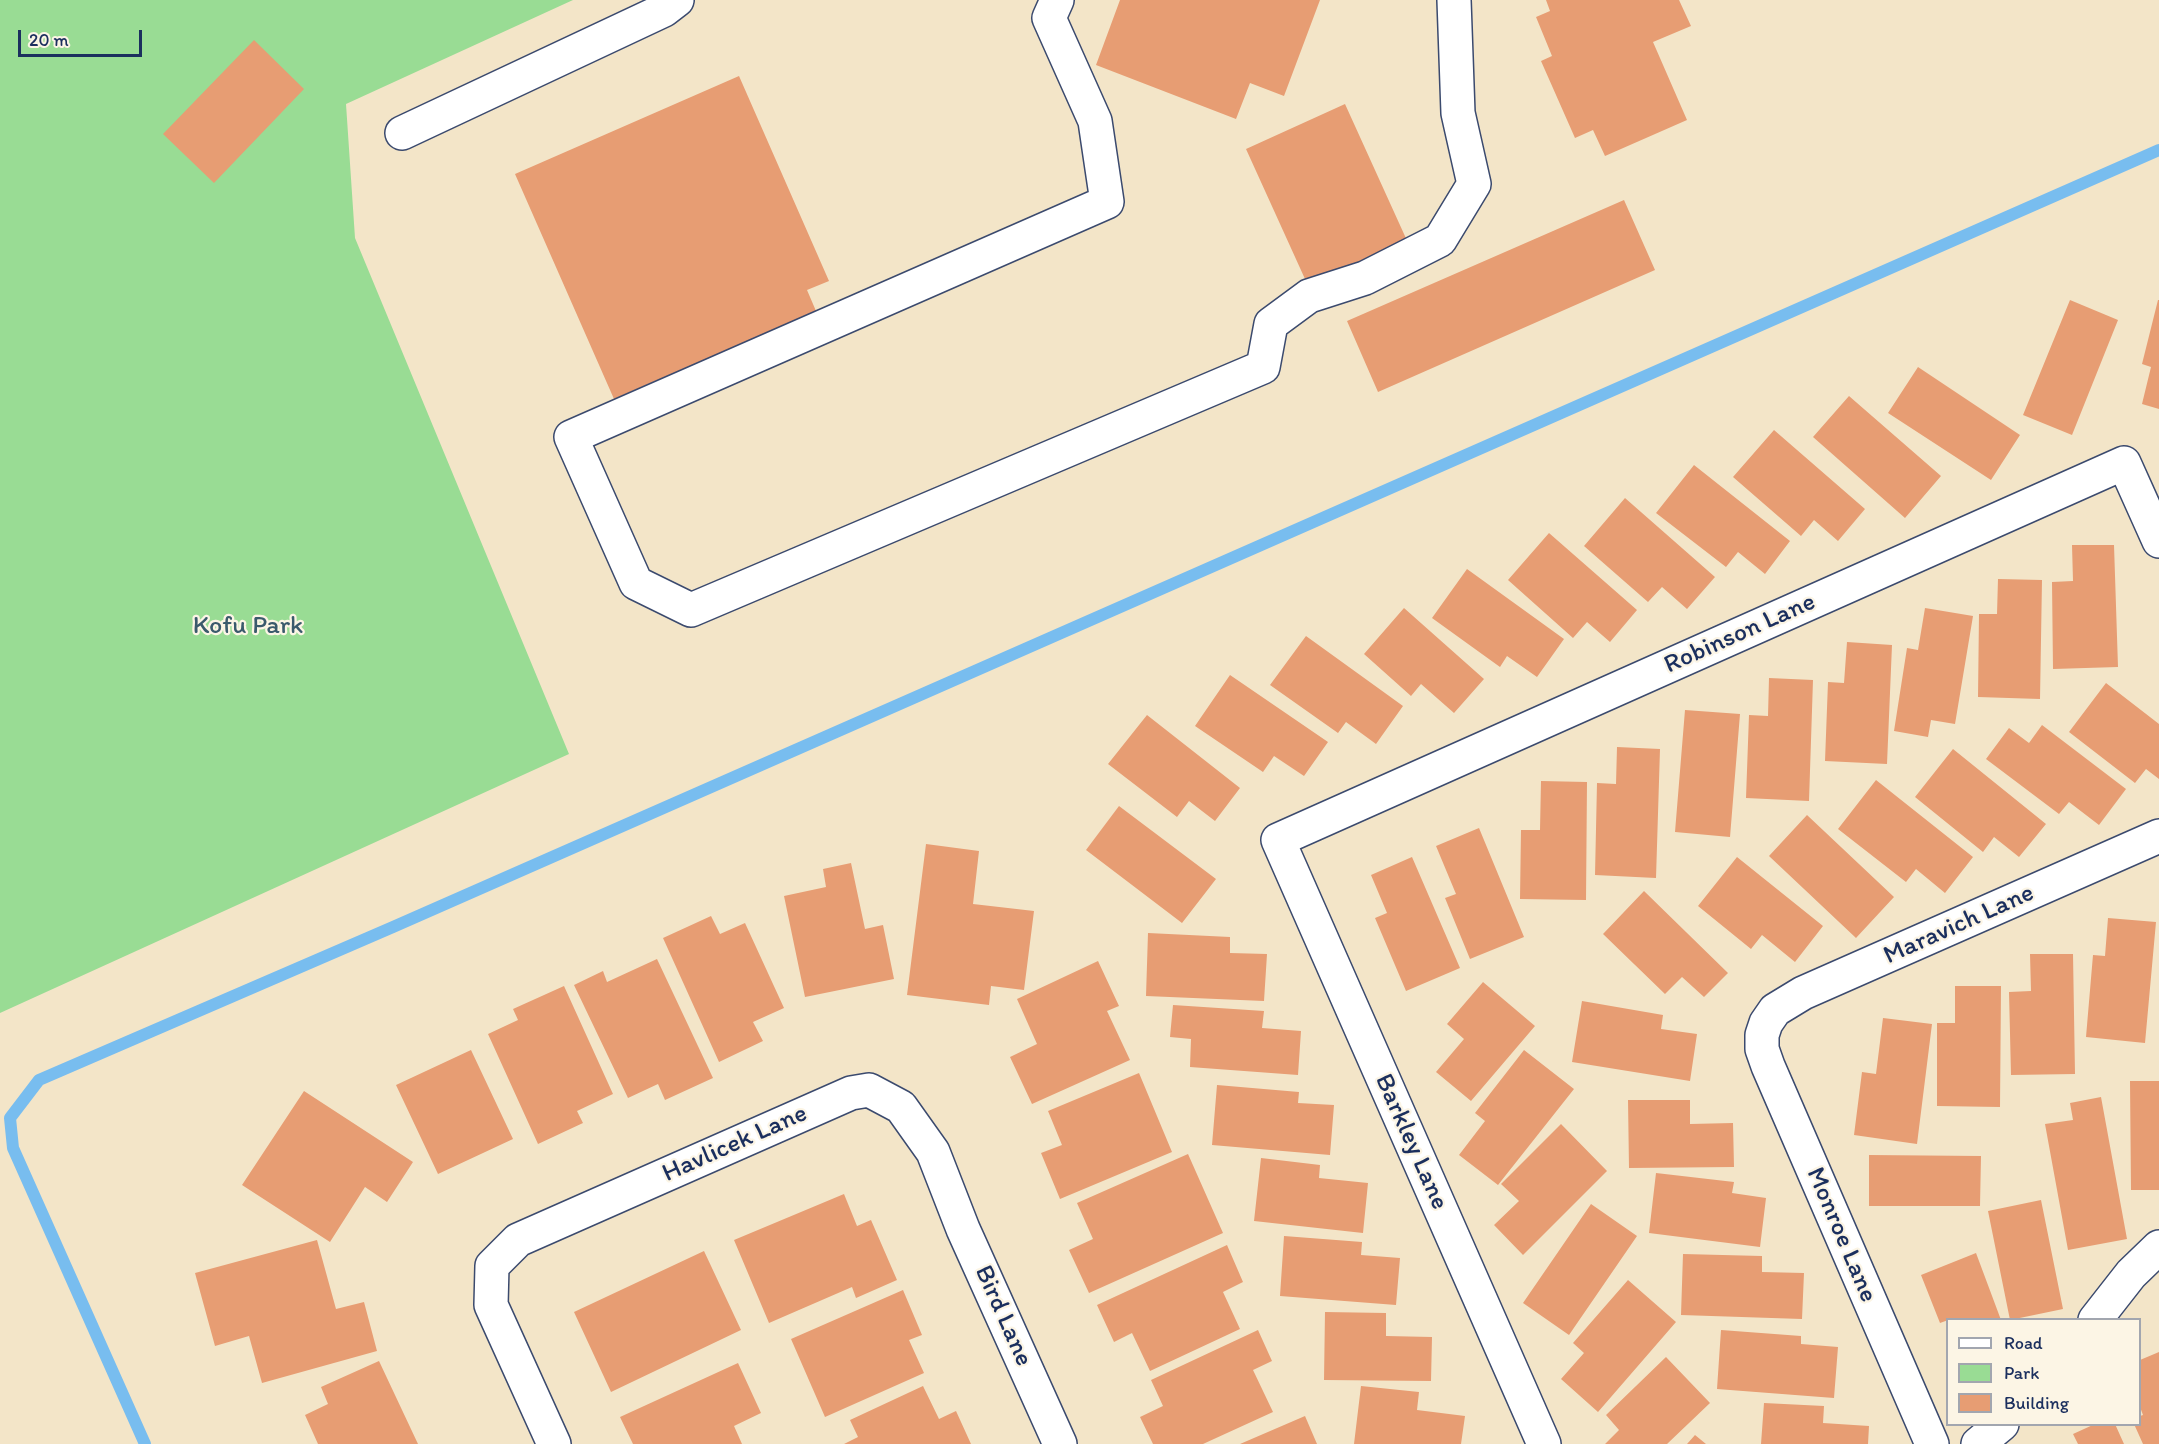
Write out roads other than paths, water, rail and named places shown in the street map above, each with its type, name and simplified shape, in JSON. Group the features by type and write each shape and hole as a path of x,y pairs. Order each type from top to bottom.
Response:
{"street":[{"path":"402,133 664,10 677,0"},
{"path":"1057,0 1049,18 1095,121 1107,202 571,437 636,583 692,610 1263,367 1271,324 1309,296 1365,278 1440,240 1474,184 1458,113 1454,0"},
{"name":"Robinson Lane","path":"1278,840 2124,463 2159,541"},
{"name":"Maravich Lane","path":"1766,1023 1775,1010 1795,997 2159,836"},
{"name":"Barkley Lane","path":"1278,840 1544,1444"},
{"name":"Monroe Lane","path":"1766,1023 1762,1035 1762,1050 1768,1066 1932,1444"},
{"name":"Havlicek Lane","path":"554,1444 491,1305 492,1266 518,1240 851,1093 869,1090 901,1107 933,1152 947,1187"},
{"name":"Bird Lane","path":"947,1187 1060,1444"},
{"path":"2097,1318 2131,1274 2159,1247"},
{"path":"1978,1444 2001,1426"}],"waterway":[{"path":"145,1444 13,1148 10,1118 39,1080 393,927 2159,150"}],"park label":[{"name":"Kofu Park","path":"248,626"}]}
